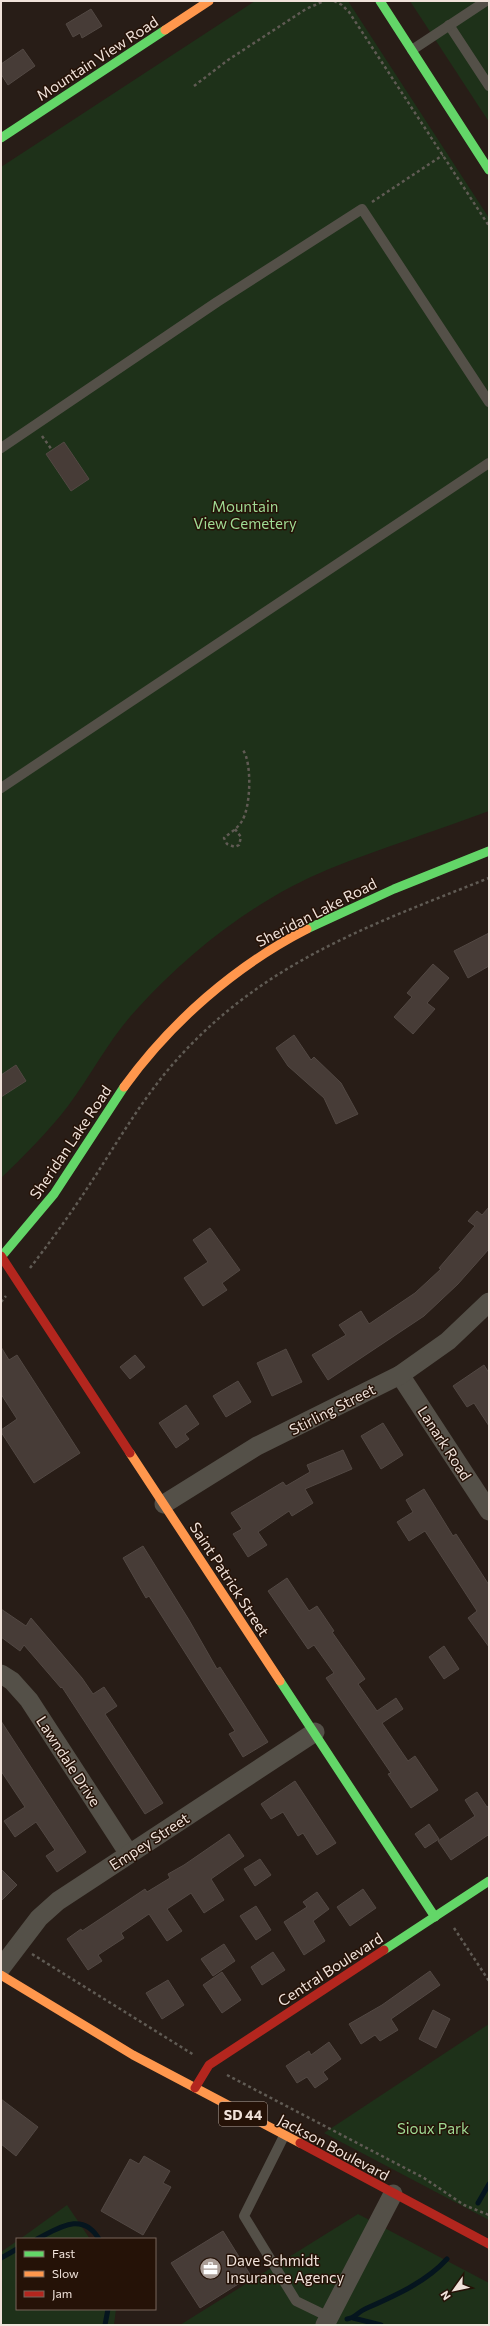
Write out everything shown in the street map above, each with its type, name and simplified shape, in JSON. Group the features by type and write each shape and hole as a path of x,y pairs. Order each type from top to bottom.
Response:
{"street":[{"name":"Mountain View Road","path":"1,138 209,1"},
{"path":"380,1 489,170"},
{"name":"Sheridan Lake Road","path":"1,1257 54,1194 115,1100 147,1057 184,1018 235,974 278,944 329,918 386,892 489,851"},
{"name":"Saint Patrick Street","path":"1,1257 435,1917"},
{"name":"Stirling Street","path":"164,1504 257,1446 400,1375 448,1341 489,1302"},
{"name":"Lanark Road","path":"400,1375 489,1511"},
{"name":"Lawndale Drive","path":"1,1674 12,1681 29,1700 129,1854"},
{"name":"Empey Street","path":"1,1968 39,1918 58,1901 314,1732"},
{"name":"Central Boulevard","path":"195,2088 209,2064 489,1881"},
{"name":"Jackson Boulevard","path":"1,1975 80,2025 284,2136 489,2244"},
{"path":"327,2321 393,2194"}],"lane":[{"path":"412,50 486,1"},
{"path":"449,25 489,86"},
{"path":"1,448 217,302 362,209 489,402"},
{"path":"1,788 489,463"},
{"path":"284,2136 244,2216 296,2301 327,2321"}],"path":[{"path":"194,86 228,60 306,9 324,1"},
{"path":"334,1 342,5 348,12 489,226"},
{"path":"362,209 443,155"},
{"path":"35,425 52,450"},
{"path":"235,829 242,837 239,845 235,847 227,844 224,838 242,821 247,808 248,757 243,750"},
{"path":"1,1302 19,1283 57,1234 158,1084 181,1056 230,1009 270,979 340,940 489,878"},
{"path":"454,1928 489,1981"},
{"path":"18,1944 209,2064 424,2178 464,2205 489,2215"}],"green space":[{"name":"Mountain View Cemetery","path":"255,1 348,1 489,218 489,811 368,854 302,881 250,911 226,928 179,967 127,1020 61,1115 36,1144 1,1178 1,167"},
{"path":"410,1 489,1 489,122"},
{"name":"Sioux Park","path":"489,2024 489,2220 324,2133"},
{"path":"67,2205 89,2238 21,2238"},
{"path":"358,2214 489,2283 489,2325 180,2325"},
{"path":"16,2242 16,2310 116,2310 114,2325 1,2325 1,2252"}],"building":[{"path":"91,9 102,26 82,38 80,33 73,37 66,24"},
{"path":"23,49 35,66 8,85 1,74 1,64"},
{"path":"64,442 89,479 71,491 46,454"},
{"path":"489,933 489,966 468,978 454,951"},
{"path":"433,964 449,978 427,1003 435,1009 413,1034 394,1017 412,997 407,993"},
{"path":"294,1035 311,1060 314,1057 341,1083 358,1114 336,1124 324,1098 288,1066 276,1048"},
{"path":"16,1065 26,1081 1,1097 1,1075"},
{"path":"489,1207 489,1249 458,1284 424,1316 328,1380 312,1355 346,1335 339,1325 361,1311 369,1324 415,1293 441,1269 439,1268 475,1226 468,1221 477,1211 482,1215"},
{"path":"210,1228 240,1270 222,1283 227,1290 203,1306 184,1278 208,1262 193,1240"},
{"path":"1,1347 9,1360 17,1355 80,1453 34,1483 1,1432 1,1430 17,1419 1,1394"},
{"path":"286,1349 302,1382 272,1396 257,1363"},
{"path":"135,1355 145,1367 130,1379 120,1367"},
{"path":"484,1365 489,1373 489,1426 474,1403 467,1407 453,1386"},
{"path":"238,1381 251,1402 226,1417 213,1396"},
{"path":"186,1405 199,1424 185,1434 189,1439 176,1448 159,1423"},
{"path":"383,1423 403,1455 381,1469 361,1436"},
{"path":"343,1450 352,1469 305,1489 313,1503 292,1516 289,1511 258,1532 267,1545 248,1557 233,1534 242,1529 231,1513 283,1482 286,1486 310,1472 307,1465"},
{"path":"424,1489 453,1536 456,1534 489,1585 489,1647 468,1618 477,1611 425,1531 409,1541 397,1522 413,1512 406,1500"},
{"path":"143,1546 189,1620 217,1669 220,1667 268,1742 243,1757 229,1734 235,1731 149,1596 146,1598 123,1558"},
{"path":"287,1578 309,1611 317,1606 334,1631 332,1632 365,1679 358,1684 377,1711 396,1698 403,1709 382,1723 408,1761 415,1756 438,1790 411,1808 388,1774 391,1773 326,1678 334,1673 314,1645 308,1649 268,1591"},
{"path":"1,1609 26,1626 31,1618 82,1678 93,1694 104,1687 117,1706 105,1714 163,1803 145,1814 62,1687 61,1688 24,1645 20,1651 1,1637"},
{"path":"444,1646 459,1669 444,1679 429,1657"},
{"path":"1,1721 86,1852 57,1872 46,1856 55,1850 36,1822 15,1837 4,1821 25,1807 1,1771"},
{"path":"295,1781 336,1843 317,1855 303,1833 298,1836 283,1812 271,1819 261,1804"},
{"path":"477,1792 487,1807 489,1806 489,1837 488,1835 451,1860 438,1841 475,1816 465,1800"},
{"path":"429,1824 439,1839 425,1848 415,1834"},
{"path":"229,1834 244,1856 211,1879 224,1900 204,1913 191,1893 167,1909 182,1931 167,1941 149,1914 121,1933 124,1938 98,1955 102,1961 88,1970 67,1939 81,1929 82,1931 145,1889 147,1892 170,1878 168,1874 184,1865"},
{"path":"260,1859 271,1875 255,1886 244,1869"},
{"path":"1,1869 17,1885 1,1901"},
{"path":"363,1889 376,1908 350,1926 337,1907"},
{"path":"317,1892 329,1909 313,1921 325,1941 304,1955 284,1922 307,1907 303,1902"},
{"path":"256,1906 271,1930 256,1940 240,1916"},
{"path":"224,1944 235,1961 213,1976 201,1959"},
{"path":"273,1952 285,1970 262,1985 251,1967"},
{"path":"430,1971 440,1985 391,2019 398,2030 380,2041 375,2035 361,2044 349,2024 382,2005"},
{"path":"222,1972 241,2000 222,2013 203,1985"},
{"path":"168,1980 184,2005 162,2019 146,1993"},
{"path":"433,2010 450,2019 436,2048 419,2039"},
{"path":"329,2042 341,2059 323,2072 328,2079 315,2088 307,2077 297,2083 286,2066 309,2051 311,2055"},
{"path":"1,2099 38,2127 16,2156 1,2144"},
{"path":"144,2156 170,2171 163,2183 171,2187 143,2235 101,2211 130,2159 139,2164"},
{"name":"Dave Schmidt Insurance Agency","path":"223,2231 251,2276 200,2308 171,2263"}],"waterway":[{"path":"478,2203 489,2184"},
{"path":"39,2238 70,2224 85,2226 98,2238"},
{"path":"1,2258 16,2250"},
{"path":"347,2319 409,2288 429,2275 447,2259"},
{"path":"105,2325 108,2310"},
{"path":"353,2318 381,2325"}],"traffic: fast":[{"path":"380,1 489,170"},
{"path":"1,138 165,30"},
{"path":"307,929 394,889 489,851"},
{"path":"1,1257 54,1194 124,1087"},
{"path":"280,1681 435,1917"},
{"path":"384,1950 489,1881"}],"traffic: slow":[{"path":"165,30 209,1"},
{"path":"124,1087 162,1040 206,998 255,960 307,929"},
{"path":"130,1453 280,1681"},
{"path":"1,1975 133,2055 300,2143"}],"traffic: jam":[{"path":"1,1256 130,1453"},
{"path":"195,2088 209,2065 384,1950"},
{"path":"300,2143 489,2244"}],"place":[{"name":"Dave Schmidt Insurance Agency","path":"211,2269"}]}
